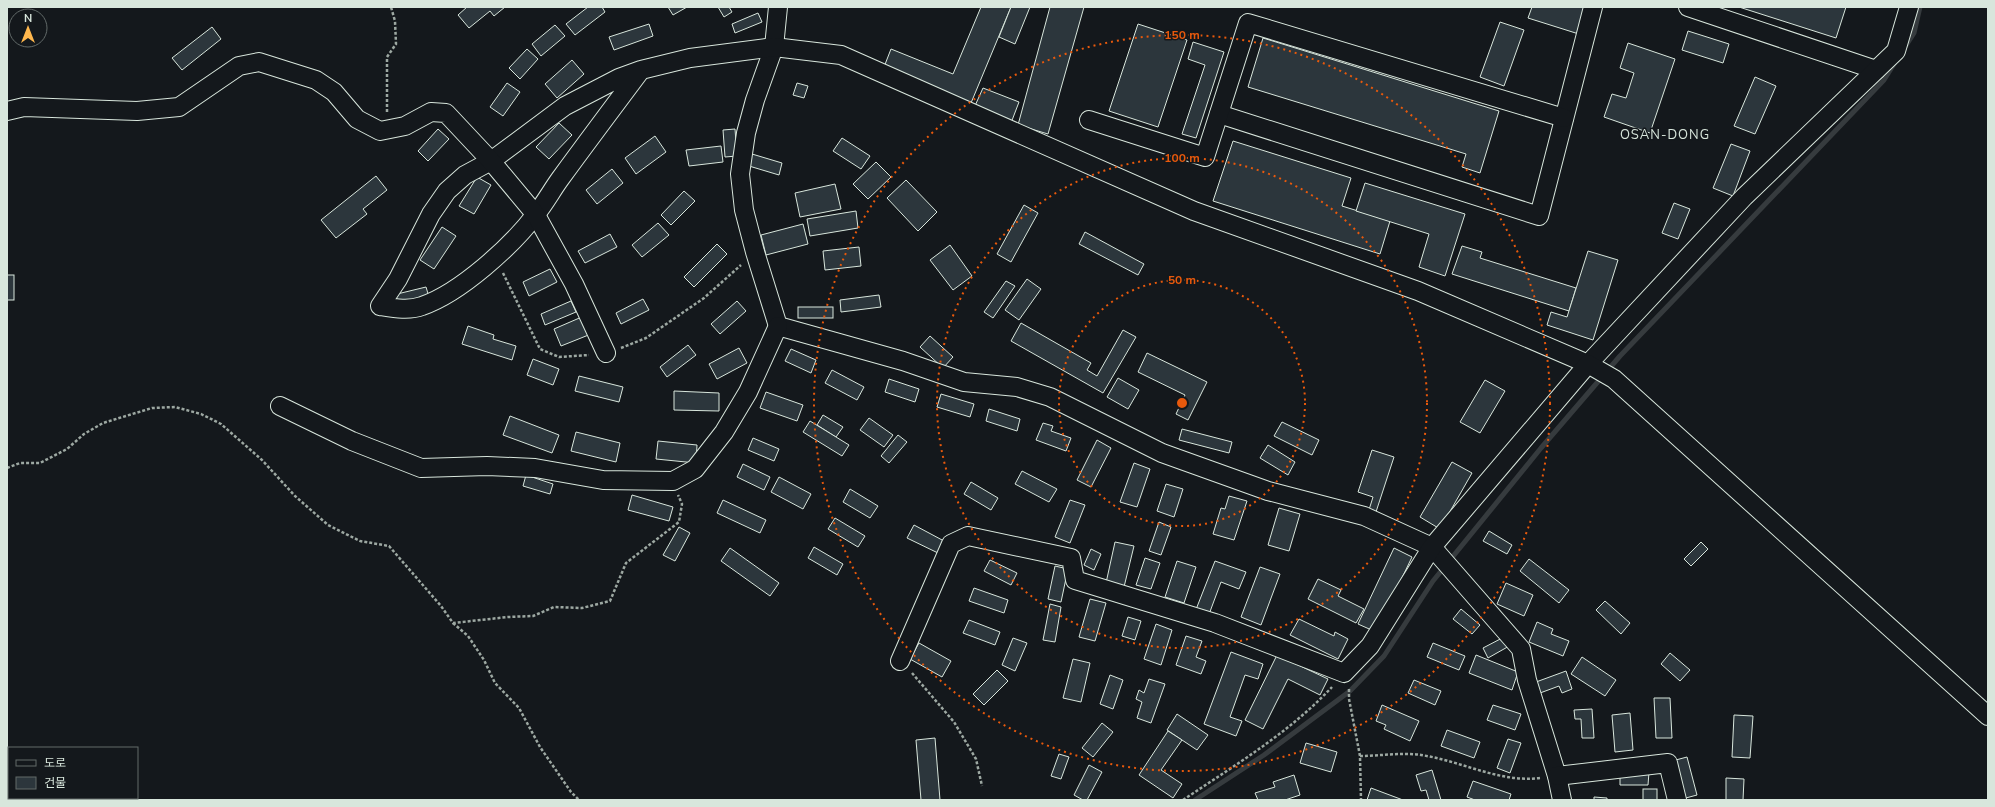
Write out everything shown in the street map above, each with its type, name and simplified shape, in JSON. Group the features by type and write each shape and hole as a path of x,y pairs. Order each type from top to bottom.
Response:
{"street":[{"path":"280,406 352,441 421,468 487,466 535,468 603,480 673,481 695,469 724,432 748,392 778,326 755,252 744,210 740,174 746,133 755,100 774,47 778,7"},
{"path":"1219,114 1539,216 1593,7"},
{"path":"1688,7 1876,70"},
{"path":"900,661 951,544 968,536 1071,558 1075,580 1216,623 1344,673 1370,646 1432,547 1744,198 1896,50 1909,7"},
{"path":"1089,120 1205,157 1248,23 1564,118"},
{"path":"641,70 559,180 536,215 495,257 446,295 421,307 399,308 380,306 398,279 431,214 448,191 465,175 491,161 564,106 619,78 641,70 690,58 774,47 842,55 1194,211 1418,291 1593,367 1614,379 1988,716"},
{"path":"7,111 24,107 137,111 179,107 240,66 259,62 316,80 334,92 357,119 380,131 405,126 431,112 446,113 491,161 536,215 574,284 606,353"},
{"path":"778,326 904,360 964,382 1017,387 1050,397 1162,453 1268,492 1364,516 1432,547 1521,649 1527,680 1562,800"},
{"path":"1556,776 1668,763 1677,800"}],"path":[{"path":"380,131 388,111 386,95 387,57 396,44 395,21 392,7"},
{"path":"495,257 540,349 560,357 606,353 646,338 704,298 755,252"},
{"path":"7,468 20,463 40,463 67,449 84,434 103,423 152,408 175,407 201,414 221,424 262,460 295,496 328,525 360,541 389,546 441,606 453,623 468,636 484,660 495,683 518,708 540,747 571,792 579,800"},
{"path":"453,623 533,616 554,607 582,608 610,601 626,563 679,522 682,504 673,481"},
{"path":"900,661 954,722 976,759 982,786"},
{"path":"1344,673 1350,691 1349,699 1360,756 1361,800"},
{"path":"1183,800 1273,740 1316,705 1344,673"},
{"path":"1360,756 1421,755 1523,780 1556,776"}],"building":[{"path":"467,7 505,7 494,16 490,11 469,28 458,15"},
{"path":"588,7 602,7 605,12 575,35 566,24"},
{"path":"668,7 687,7 673,15"},
{"path":"718,7 729,7 732,12 724,17"},
{"path":"981,7 1011,7 971,103 884,67 891,49 953,74"},
{"path":"1011,7 1030,7 1015,44 999,37"},
{"path":"1050,7 1084,7 1048,134 1018,125"},
{"path":"1532,7 1587,7 1582,35 1528,18"},
{"path":"1739,7 1846,7 1836,38"},
{"path":"758,13 762,22 735,33 732,24"},
{"path":"1500,22 1524,30 1504,86 1480,77"},
{"path":"649,24 653,36 614,50 609,37"},
{"path":"1138,24 1187,40 1158,127 1109,111"},
{"path":"555,25 565,36 541,56 532,44"},
{"path":"212,27 221,39 182,70 172,58"},
{"path":"1688,31 1729,44 1723,63 1682,50"},
{"path":"1263,38 1499,111 1480,173 1462,167 1466,154 1248,87"},
{"path":"1193,42 1224,52 1196,138 1182,134 1205,65 1188,59"},
{"path":"1628,43 1675,59 1650,133 1604,117 1612,94 1626,98 1634,73 1620,68"},
{"path":"527,49 538,59 520,79 509,68"},
{"path":"572,60 584,74 557,98 545,84"},
{"path":"1755,77 1776,86 1755,134 1734,126"},
{"path":"507,83 520,92 503,116 490,107"},
{"path":"797,83 808,86 804,98 793,95"},
{"path":"983,88 1019,102 1011,123 974,108"},
{"path":"559,123 572,135 549,159 536,147"},
{"path":"438,129 449,139 428,161 418,151"},
{"path":"735,129 737,156 725,157 723,130"},
{"path":"655,136 666,152 636,174 625,158"},
{"path":"842,138 870,156 861,169 833,151"},
{"path":"1233,141 1351,178 1342,206 1390,221 1380,254 1213,201"},
{"path":"1731,144 1750,151 1733,196 1713,188"},
{"path":"721,146 723,162 689,166 686,150"},
{"path":"752,154 782,163 779,175 749,166"},
{"path":"876,162 891,177 868,199 853,184"},
{"path":"612,169 623,183 597,204 586,190"},
{"path":"376,176 387,190 363,209 367,214 336,238 321,220"},
{"path":"477,177 491,185 474,214 459,206"},
{"path":"906,180 937,212 918,231 887,198"},
{"path":"1365,183 1465,214 1445,276 1419,267 1429,234 1356,211"},
{"path":"835,184 841,209 800,217 795,193"},
{"path":"684,191 695,201 671,225 661,215"},
{"path":"1674,203 1690,209 1678,239 1662,233"},
{"path":"1024,205 1038,213 1011,262 997,254"},
{"path":"856,211 858,228 810,236 807,219"},
{"path":"658,223 669,235 642,257 632,245"},
{"path":"803,224 808,244 766,255 761,235"},
{"path":"442,227 456,236 434,269 420,260"},
{"path":"1085,232 1144,264 1138,275 1079,244"},
{"path":"610,234 617,247 585,263 578,251"},
{"path":"717,244 727,254 694,287 684,277"},
{"path":"950,245 972,276 953,290 930,260"},
{"path":"1462,246 1482,252 1480,258 1576,288 1569,311 1452,274"},
{"path":"859,247 861,266 825,270 823,251"},
{"path":"1588,251 1618,260 1593,340 1547,325 1551,312 1567,317"},
{"path":"550,269 557,282 529,296 523,282"},
{"path":"7,275 14,275 14,300 7,300"},
{"path":"1027,279 1041,289 1019,320 1005,310"},
{"path":"1006,281 1015,286 993,318 984,312"},
{"path":"426,287 429,297 396,306 393,295"},
{"path":"879,295 881,307 841,312 840,300"},
{"path":"643,299 649,310 621,324 616,313"},
{"path":"571,301 576,312 545,325 541,314"},
{"path":"737,301 746,311 720,334 711,324"},
{"path":"798,307 833,307 833,318 798,318"},
{"path":"584,316 591,334 561,346 554,329"},
{"path":"1021,323 1091,363 1087,370 1097,376 1123,330 1136,337 1103,393 1011,341"},
{"path":"468,326 494,335 493,339 516,346 512,360 462,344"},
{"path":"930,336 953,357 943,368 920,347"},
{"path":"688,345 696,355 667,377 660,367"},
{"path":"739,348 747,363 717,379 709,364"},
{"path":"791,349 816,360 811,373 785,361"},
{"path":"1147,353 1207,382 1188,420 1176,414 1185,395 1138,372"},
{"path":"533,359 559,369 553,385 527,375"},
{"path":"832,370 864,387 857,400 825,383"},
{"path":"579,376 623,387 619,402 575,391"},
{"path":"1118,378 1139,390 1128,409 1107,397"},
{"path":"889,379 919,389 915,402 885,392"},
{"path":"1485,380 1505,391 1480,433 1460,422"},
{"path":"674,391 719,393 719,411 674,410"},
{"path":"766,392 803,405 797,421 760,408"},
{"path":"941,394 974,404 970,417 937,407"},
{"path":"989,409 1020,419 1017,431 986,421"},
{"path":"823,415 843,427 836,437 817,425"},
{"path":"510,416 559,435 552,453 503,435"},
{"path":"869,418 893,435 884,447 860,430"},
{"path":"810,421 849,445 842,456 803,432"},
{"path":"1282,422 1319,440 1312,455 1274,436"},
{"path":"1043,423 1053,426 1051,431 1071,438 1066,451 1036,440"},
{"path":"1182,429 1232,442 1229,453 1179,440"},
{"path":"576,432 620,443 616,462 571,451"},
{"path":"898,435 907,442 889,463 881,456"},
{"path":"753,438 779,449 774,461 748,450"},
{"path":"1097,440 1111,448 1091,487 1077,480"},
{"path":"658,441 697,445 696,463 656,459"},
{"path":"1268,445 1295,462 1288,475 1260,458"},
{"path":"1372,450 1394,457 1375,515 1368,513 1373,497 1358,492"},
{"path":"1452,462 1472,473 1440,529 1420,517"},
{"path":"1134,463 1150,469 1137,507 1120,502"},
{"path":"743,464 770,477 764,490 737,477"},
{"path":"1022,471 1057,489 1049,502 1015,484"},
{"path":"526,475 553,484 550,494 523,486"},
{"path":"779,477 811,494 803,509 771,492"},
{"path":"971,482 998,498 991,510 964,494"},
{"path":"1166,484 1183,489 1174,517 1157,511"},
{"path":"850,489 878,506 870,518 843,502"},
{"path":"632,495 673,507 669,521 628,510"},
{"path":"1229,496 1247,501 1234,540 1213,534 1221,508 1225,509"},
{"path":"723,500 766,520 760,533 717,513"},
{"path":"1070,500 1085,505 1070,543 1055,537"},
{"path":"1279,508 1300,514 1289,551 1268,545"},
{"path":"835,518 865,536 858,547 828,529"},
{"path":"1159,522 1171,527 1161,555 1149,551"},
{"path":"914,525 944,541 938,553 907,538"},
{"path":"679,527 690,533 675,561 663,555"},
{"path":"1489,531 1512,545 1507,554 1483,541"},
{"path":"1115,542 1134,546 1124,587 1106,583"},
{"path":"1701,542 1708,549 1691,566 1684,559"},
{"path":"814,547 843,564 837,575 808,558"},
{"path":"730,548 779,583 770,596 721,561"},
{"path":"1394,548 1412,557 1376,632 1358,624"},
{"path":"1091,549 1101,554 1094,570 1084,565"},
{"path":"1145,558 1160,563 1151,589 1136,585"},
{"path":"1529,559 1569,590 1559,603 1520,571"},
{"path":"990,560 1017,573 1011,585 984,571"},
{"path":"1177,561 1196,567 1184,603 1165,597"},
{"path":"1215,561 1246,572 1239,589 1221,582 1208,617 1195,612"},
{"path":"1055,566 1068,569 1061,602 1048,599"},
{"path":"1260,567 1280,574 1261,625 1241,617"},
{"path":"1318,579 1341,590 1338,596 1364,609 1356,623 1308,599"},
{"path":"1506,583 1533,595 1524,616 1497,604"},
{"path":"974,588 1008,600 1004,613 969,601"},
{"path":"1090,599 1106,603 1095,641 1079,637"},
{"path":"1605,601 1630,623 1621,634 1596,610"},
{"path":"1050,604 1061,607 1055,642 1043,640"},
{"path":"1461,609 1480,625 1472,634 1453,619"},
{"path":"1128,617 1141,621 1135,640 1122,636"},
{"path":"1299,619 1334,636 1335,632 1348,639 1338,659 1290,635"},
{"path":"969,620 1000,632 995,645 963,633"},
{"path":"1537,622 1553,629 1551,634 1569,641 1563,656 1529,642"},
{"path":"1156,624 1172,630 1161,665 1144,659"},
{"path":"1186,636 1202,641 1196,657 1206,661 1201,674 1176,665"},
{"path":"1506,636 1511,645 1488,658 1483,648"},
{"path":"1013,638 1027,643 1015,671 1002,665"},
{"path":"919,643 951,661 942,677 910,659"},
{"path":"1433,643 1465,656 1459,670 1427,657"},
{"path":"1231,652 1263,664 1258,679 1245,675 1230,717 1242,721 1236,736 1204,724"},
{"path":"1670,653 1690,670 1680,681 1661,664"},
{"path":"1277,655 1328,679 1320,695 1288,679 1263,729 1245,720"},
{"path":"1476,655 1518,672 1512,690 1469,673"},
{"path":"1582,657 1616,680 1605,696 1571,674"},
{"path":"1073,659 1090,663 1081,702 1063,698"},
{"path":"997,670 1008,681 984,705 973,694"},
{"path":"1566,671 1572,689 1562,693 1559,686 1540,693 1536,682"},
{"path":"1110,675 1123,680 1113,709 1100,704"},
{"path":"1149,679 1165,684 1151,723 1137,718 1142,702 1136,699 1139,690 1144,693"},
{"path":"1414,680 1441,691 1435,705 1408,693"},
{"path":"1654,698 1670,698 1672,738 1656,738"},
{"path":"1382,705 1419,721 1410,741 1384,729 1386,725 1376,721"},
{"path":"1493,705 1521,714 1515,730 1487,720"},
{"path":"1592,709 1594,738 1582,738 1581,719 1575,719 1574,710"},
{"path":"1630,713 1633,750 1615,752 1612,715"},
{"path":"1177,714 1208,735 1197,750 1167,730"},
{"path":"1734,715 1753,716 1750,758 1732,757"},
{"path":"1102,723 1113,732 1093,757 1082,748"},
{"path":"1447,730 1480,742 1474,758 1441,746"},
{"path":"1168,731 1182,740 1161,770 1182,784 1173,798 1139,775"},
{"path":"935,738 940,800 921,800 916,740"},
{"path":"1508,739 1521,743 1510,773 1497,768"},
{"path":"1306,743 1337,752 1331,772 1300,763"},
{"path":"1059,754 1069,757 1061,779 1051,776"},
{"path":"1687,757 1697,795 1682,799 1672,761"},
{"path":"1089,765 1102,772 1087,800 1083,800 1074,795"},
{"path":"1432,770 1441,800 1429,800 1426,790 1421,791 1416,775"},
{"path":"1620,772 1649,772 1648,785 1620,785"},
{"path":"1294,775 1300,795 1285,800 1258,800 1255,793 1275,787 1273,782"},
{"path":"1726,778 1744,779 1743,800 1726,800"},
{"path":"1473,781 1511,794 1509,800 1475,800 1467,797"},
{"path":"1371,788 1403,800 1367,800"},
{"path":"1643,789 1657,789 1657,800 1643,800"},
{"path":"1594,797 1607,798 1607,800 1594,800"}],"waterway":[{"path":"1905,47 1914,33 1920,7"},
{"path":"1195,800 1264,755 1350,691 1384,656 1433,581 1541,448 1620,356 1884,80 1894,64"}],"district":[{"name":"OSAN-DONG","path":"1665,135"}]}
